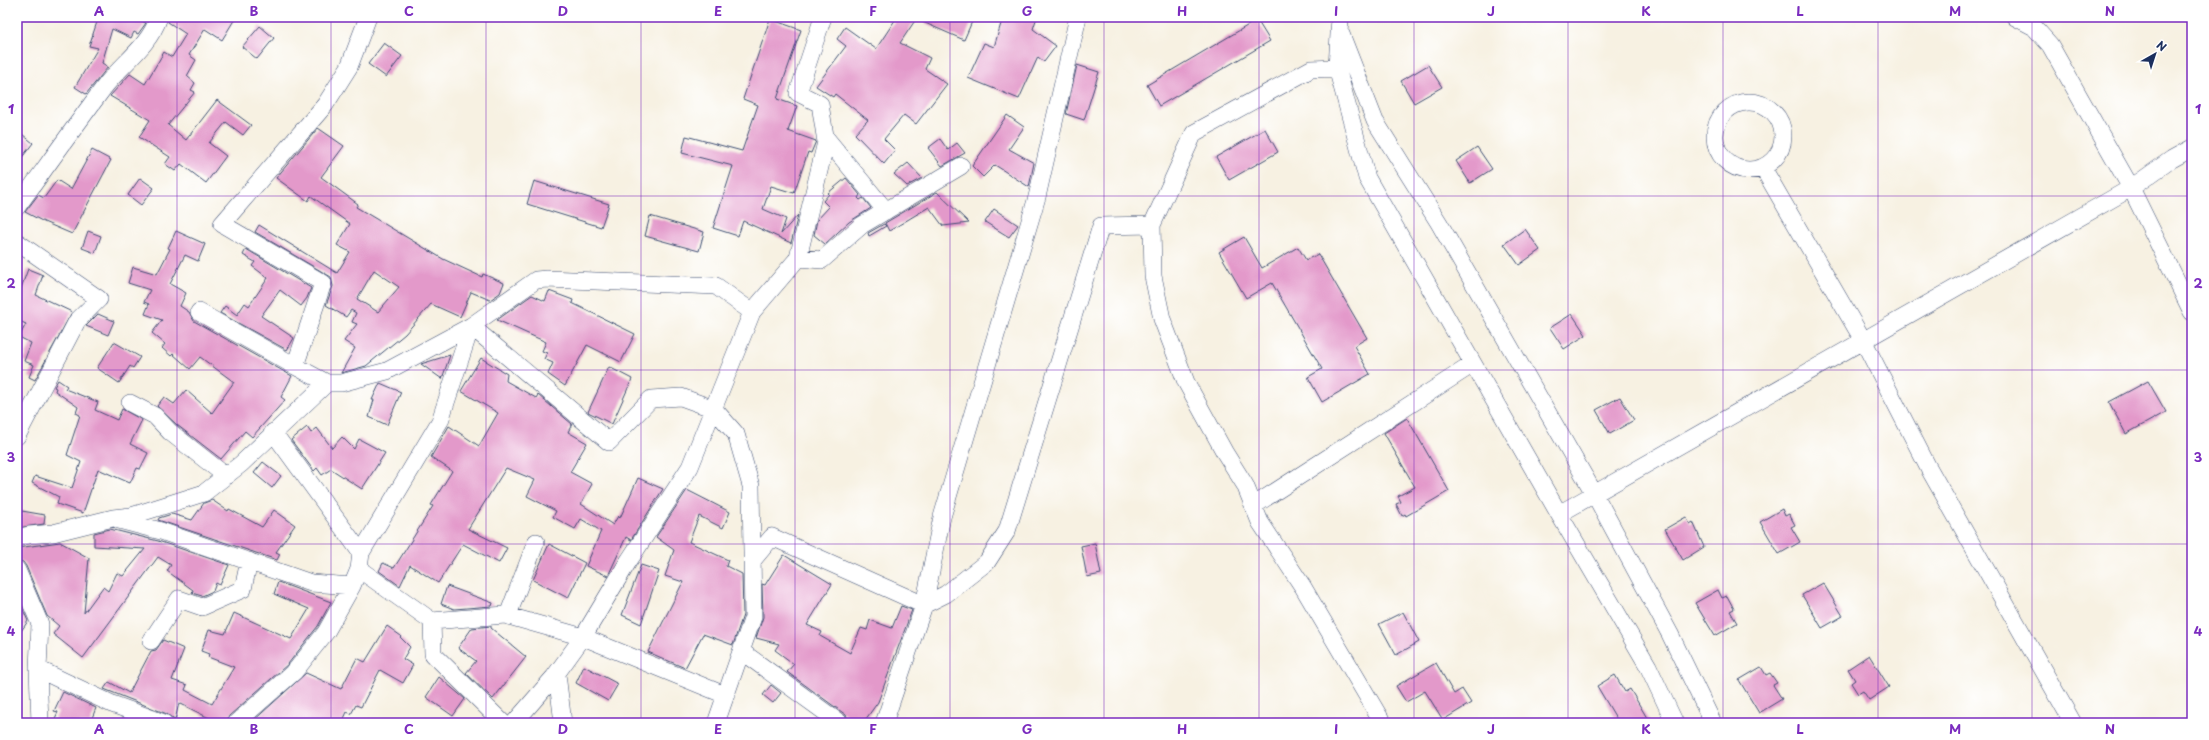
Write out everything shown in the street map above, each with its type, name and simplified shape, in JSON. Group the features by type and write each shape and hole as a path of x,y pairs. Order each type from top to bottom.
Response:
{"street":[{"path":"17,207 107,85 144,44 155,27 159,17"},
{"path":"295,366 322,283 222,224 325,105 349,67 368,17"},
{"path":"514,723 556,674 583,637 628,562 690,467 752,312 798,258 826,142 820,104 798,93 823,17"},
{"path":"884,723 924,605 942,517 1037,197 1078,17"},
{"path":"2015,17 2034,27 2050,45 2131,188 2192,312"},
{"path":"1339,23 1337,68 1367,178 1559,514 1648,666 1675,723"},
{"path":"1339,23 1375,121 1439,222 1595,495 1670,634 1713,723"},
{"path":"1337,68 1310,69 1194,133 1152,225 1154,276 1162,319 1186,382 1225,453 1245,485 1260,522 1303,587 1383,723"},
{"path":"1753,102 1766,106 1776,114 1782,127 1784,140 1780,153 1771,163 1763,168 1746,171 1733,167 1722,158 1716,146 1715,133 1719,120 1727,109 1739,103 1753,102"},
{"path":"825,137 886,211"},
{"path":"1559,514 1595,495 1863,340 2131,188 2172,159 2192,148"},
{"path":"798,258 822,260 862,225 961,166"},
{"path":"1763,168 1863,340 1928,467 2073,723"},
{"path":"924,605 946,594 986,562 1007,531 1101,226 1152,225"},
{"path":"17,242 99,299 78,321 17,436"},
{"path":"199,312 295,366 327,382 341,383 387,371 471,326 528,284 536,280 547,279 716,286 752,312"},
{"path":"471,326 609,442 650,399 681,397 714,409 736,434 750,486 753,617 716,723"},
{"path":"236,723 295,671 326,632 352,586 360,561 440,421 471,326"},
{"path":"1254,506 1473,364"},
{"path":"17,538 29,535 53,533 113,518 131,516 204,493 241,464 327,382"},
{"path":"130,403 155,416 170,432 226,476"},
{"path":"273,432 360,561 432,622 508,615 583,637 725,695"},
{"path":"113,518 161,532 311,582 352,586"},
{"path":"752,561 772,537 924,605"},
{"path":"508,615 536,542"},
{"path":"151,641 180,599 202,607 243,589 249,562"},
{"path":"17,570 40,624 38,669 40,723"},
{"path":"432,622 433,654 503,723"},
{"path":"741,651 840,723"},
{"path":"38,669 112,704 164,723"},
{"path":"556,674 563,723"}],"building":[{"path":"87,17 133,17 146,23 138,34 134,32 131,38 112,29 102,63 108,67 86,94 75,87 98,48 89,46 97,22"},
{"path":"169,17 236,17 222,40 205,29 189,55 196,60 187,76 195,83 191,90 195,92 168,125 186,140 217,100 251,125 243,135 226,122 209,143 226,156 206,183 181,164 175,171 165,164 170,157 139,137 150,120 110,96 130,74 145,84 164,52 172,57 186,34 168,22"},
{"path":"897,17 974,17 964,40 916,19 900,43 930,58 925,69 947,84 916,124 904,115 884,139 895,150 884,164 855,134 868,120 835,94 833,97 816,86 846,46 837,39 845,27 876,49"},
{"path":"1003,17 1037,17 1033,29 1056,46 1044,62 1038,57 1019,99 968,78 984,43 994,47"},
{"path":"770,19 801,30 777,99 797,106 788,131 816,141 811,153 808,152 794,193 771,186 763,209 786,219 781,234 798,215 791,243 743,221 738,236 713,228 733,166 682,153 686,136 742,151 758,105 743,99"},
{"path":"1257,20 1270,41 1159,106 1147,85"},
{"path":"260,26 274,38 257,59 242,47"},
{"path":"384,43 402,56 386,77 368,64"},
{"path":"1077,65 1099,72 1084,120 1066,114"},
{"path":"1428,65 1442,87 1414,103 1401,81"},
{"path":"1007,115 1024,127 1009,149 1034,163 1029,187 995,165 983,177 972,166"},
{"path":"318,128 344,146 321,177 358,204 356,207 443,259 482,277 483,274 504,283 500,293 490,300 471,292 460,317 431,304 405,334 366,366 341,373 355,348 344,341 357,324 352,322 356,313 351,310 346,317 326,305 333,286 331,277 255,232 259,225 337,273 350,252 337,245 350,224 311,196 308,201 276,178","holes":["374,270 399,287 378,312 357,299"]},
{"path":"1265,129 1278,152 1229,180 1216,157"},
{"path":"17,130 33,143 17,164"},
{"path":"940,139 948,150 957,143 965,153 942,166 928,148"},
{"path":"1477,147 1492,169 1470,183 1456,161"},
{"path":"92,150 111,160 72,234 25,212 38,195 44,198 57,180 71,189"},
{"path":"908,163 922,178 907,186 894,174"},
{"path":"140,178 154,188 141,205 128,195"},
{"path":"846,178 860,195 858,198 860,200 863,198 871,208 849,222 825,244 814,235 817,220 829,207 823,201 829,194 828,193"},
{"path":"534,181 609,204 601,227 527,204"},
{"path":"937,192 969,223 943,226 929,207 889,231 885,223"},
{"path":"994,209 1018,225 1009,237 985,222"},
{"path":"650,216 704,232 699,251 645,236"},
{"path":"884,224 886,226 869,236 868,233"},
{"path":"1525,229 1540,250 1519,265 1504,244"},
{"path":"88,231 101,236 95,253 82,248"},
{"path":"176,231 205,244 198,261 185,255 170,284 186,293 180,306 189,312 194,321 292,376 281,397 285,400 252,437 245,431 221,459 177,425 157,406 164,397 174,404 186,390 212,413 234,382 200,357 190,369 173,354 171,356 162,348 165,344 152,333 162,320 145,314 149,304 144,302 150,290 128,283 133,267 157,274 170,249 168,248"},
{"path":"1244,237 1262,268 1298,247 1306,260 1318,254 1367,338 1354,346 1370,374 1322,402 1308,377 1322,369 1272,283 1246,298 1219,252"},
{"path":"246,249 311,288 307,298 301,306 280,290 261,316 294,338 287,350 220,313 225,306 237,315 245,303 249,306 268,278 252,266 255,262 243,255"},
{"path":"28,269 43,275 36,295 72,312 35,380 29,377 34,365 24,361 31,343 19,337 26,324 17,320 17,299"},
{"path":"549,291 573,300 572,303 635,334 621,362 587,345 565,386 548,374 553,363 544,359 547,353 542,351 546,342 497,320 532,295 545,301"},
{"path":"98,314 114,321 108,335 86,326"},
{"path":"1572,314 1586,335 1564,349 1550,328"},
{"path":"114,342 140,357 133,368 130,366 119,383 97,368"},
{"path":"450,355 442,379 421,364 424,363"},
{"path":"481,358 507,374 506,381 536,398 538,395 572,424 568,432 587,443 570,472 592,484 581,504 613,525 618,516 620,518 638,478 663,489 631,540 626,537 608,576 586,566 601,531 581,519 575,529 553,517 556,511 527,496 535,480 506,468 468,529 507,548 499,563 463,544 438,583 410,565 400,586 379,571 383,563 394,568 433,506 431,505 452,471 431,457 449,426 479,446 498,413 461,391"},
{"path":"609,367 632,379 612,424 588,412"},
{"path":"58,380 67,386 65,389 98,402 95,410 117,420 122,409 142,420 130,444 148,453 140,469 137,468 130,483 98,469 83,513 57,504 59,497 32,483 35,476 72,488 81,462 67,455 80,415 76,413 78,407 55,391 56,388 54,387"},
{"path":"2148,381 2166,412 2126,434 2109,402"},
{"path":"380,383 401,392 387,425 369,417 374,400 372,400"},
{"path":"1620,397 1634,420 1610,434 1596,410"},
{"path":"1407,418 1449,491 1406,516 1405,514 1402,516 1396,504 1401,502 1398,496 1415,487 1384,433"},
{"path":"307,427 311,433 317,428 332,448 342,437 354,449 359,439 385,453 362,489 331,469 322,475 317,468 314,471 291,440"},
{"path":"263,462 281,476 272,488 254,473"},
{"path":"687,490 730,512 723,528 699,516 689,542 728,560 726,566 742,574 743,615 733,645 703,634 685,668 648,652 683,582 665,576 674,550 656,537"},
{"path":"212,500 228,511 229,509 262,527 274,510 295,525 276,552 280,554 277,560 158,520 159,518 172,514 192,520 204,503"},
{"path":"1782,509 1785,516 1789,514 1795,525 1791,527 1800,542 1779,554 1760,522"},
{"path":"22,511 45,515 44,524 17,528 17,515 21,516"},
{"path":"1686,517 1690,524 1693,522 1704,547 1683,560 1665,529"},
{"path":"110,529 158,541 229,565 220,585 216,583 213,591 202,596 192,593 193,590 167,571 171,565 158,557 83,658 53,634 59,626 47,616 26,566 23,562 17,560 17,548 60,542 89,558 84,613 103,587 108,591 117,573 123,576 145,549 94,546 94,533"},
{"path":"1095,543 1101,574 1087,577 1081,546"},
{"path":"549,544 585,563 568,598 533,580"},
{"path":"784,555 832,584 807,625 822,632 820,636 850,653 861,628 867,630 870,620 892,628 901,606 912,610 878,702 863,723 850,723 846,715 787,672 794,664 775,650 779,644 756,638 763,617 762,584 765,585"},
{"path":"641,565 659,571 641,624 622,615"},
{"path":"278,582 331,602 318,626 288,664 229,716 226,723 207,723 209,718 179,703 175,720 167,714 104,689 109,682 129,693 151,651 156,650 163,640 184,649 172,680 187,685 185,690 212,704 234,667 208,657 209,654 201,651 209,630 225,634 234,613 291,639 309,609 274,594"},
{"path":"1823,583 1843,616 1822,628 1802,595"},
{"path":"447,586 493,603 492,606 454,609 441,604"},
{"path":"1718,590 1722,598 1727,596 1734,609 1730,611 1737,623 1715,636 1695,603"},
{"path":"17,596 28,621 17,637"},
{"path":"1403,612 1419,642 1396,655 1379,624"},
{"path":"387,626 401,636 400,637 410,647 403,659 413,665 403,683 380,670 361,707 356,705 351,714 347,712 342,723 251,723 306,673 341,689 357,658 365,662"},
{"path":"491,626 491,628 526,657 493,699 466,673 476,661 458,648 472,628"},
{"path":"1869,655 1889,687 1869,700 1863,691 1858,694 1851,683 1855,680 1848,669"},
{"path":"1436,663 1454,694 1462,689 1471,703 1443,720 1425,691 1406,702 1396,686"},
{"path":"584,666 618,684 608,701 576,683"},
{"path":"1761,667 1766,675 1770,673 1777,683 1773,685 1782,699 1759,713 1739,680"},
{"path":"1615,675 1625,692 1630,689 1650,723 1619,723 1597,686"},
{"path":"439,677 465,699 453,716 426,697"},
{"path":"771,685 781,693 773,703 763,695"},
{"path":"63,692 96,708 90,723 53,723 58,712 54,711"}]}
